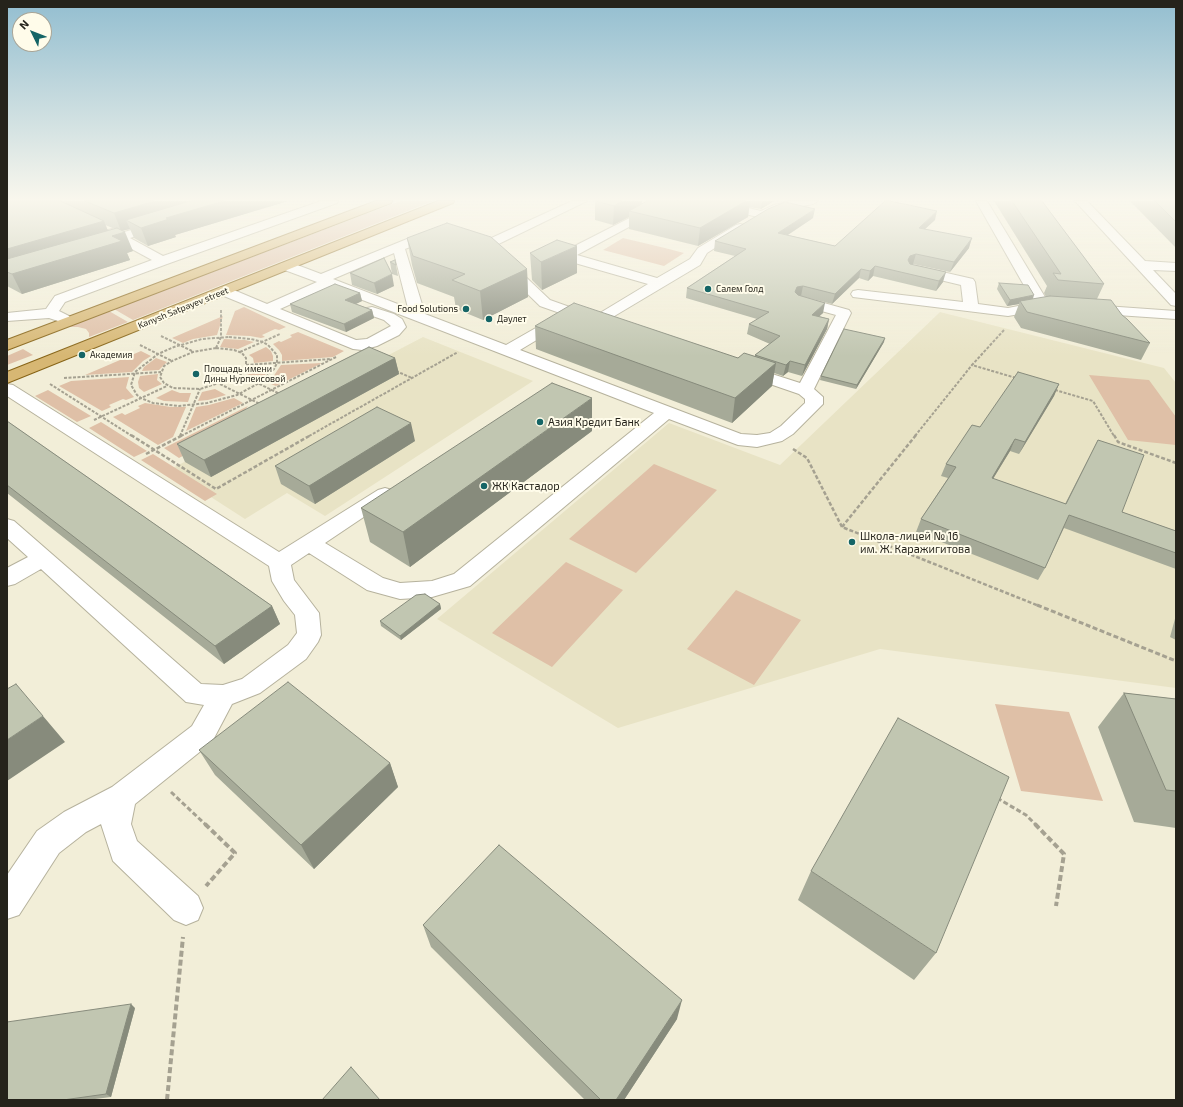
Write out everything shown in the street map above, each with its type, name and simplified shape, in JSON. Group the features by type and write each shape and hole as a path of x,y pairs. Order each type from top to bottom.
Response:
{"main road":[{"path":"7,345 253,253"},
{"name":"Kanysh Satpayev street","path":"7,378 320,253"},
{"path":"22,340 50,333 64,332 74,335 78,341 73,347 55,359"}],"street":[{"path":"144,253 162,261"},
{"path":"51,313 60,299 186,253"},
{"path":"267,308 386,253"},
{"path":"400,253 418,316"},
{"path":"485,253 496,256 527,276 545,303 611,326"},
{"path":"553,262 572,253"},
{"path":"596,321 695,262 701,253"},
{"path":"1011,253 1043,306"},
{"path":"1129,253 1176,302"},
{"path":"566,256 659,283"},
{"path":"1141,265 1176,267"},
{"path":"224,291 353,344 362,345 372,343 394,332 399,327 397,322 286,266"},
{"path":"913,269 968,282 971,307"},
{"path":"321,283 418,316 738,439 757,441 776,437 787,430 814,404 814,397 805,390 730,366"},
{"path":"858,294 1008,312 1043,306 1176,315"},
{"path":"801,301 844,313 805,390"},
{"path":"7,317 51,313 69,322"},
{"path":"508,351 572,313"},
{"path":"549,388 569,375"},
{"path":"7,389 279,562 283,582 307,613 309,635 297,652 251,686 223,696 194,694 7,526"},
{"path":"309,543 375,584 400,592 432,589 462,580 666,412"},
{"path":"279,562 402,483"},
{"path":"7,578 43,558"},
{"path":"7,903 48,842 75,822 122,797 202,734 223,696"},
{"path":"122,797 116,824 124,850 186,908"}],"path":[{"path":"216,348 221,337 221,310"},
{"path":"842,527 972,365 1005,328"},
{"path":"240,352 281,334"},
{"path":"160,336 193,352"},
{"path":"221,337 251,338 268,345 277,356 277,363 274,369 259,384 239,394 207,403 193,405 179,406 153,403 141,398 131,385 134,374 150,359 158,354 179,345 202,339 221,337"},
{"path":"50,384 216,489 480,340"},
{"path":"140,345 172,361"},
{"path":"72,430 168,386 188,389 219,384 239,374 246,365 246,358 240,352 234,350 216,348 193,352 164,366 160,377 168,386"},
{"path":"125,464 339,356"},
{"path":"246,365 334,359"},
{"path":"972,365 1018,379"},
{"path":"64,378 161,372"},
{"path":"239,374 286,397"},
{"path":"219,384 263,406"},
{"path":"180,437 200,388"},
{"path":"1048,388 1093,401 1118,442 1176,463"},
{"path":"776,437 807,458 842,527 1176,661"},
{"path":"993,796 1026,815 1064,854 1056,906"}],"shaded area":[{"path":"263,253 303,253 133,320 114,309"},
{"path":"613,253 684,253 664,266"},
{"path":"244,307 286,327 279,330 275,329 262,335 265,337 261,338 226,335 235,311"},
{"path":"109,311 128,322 89,337 89,333 86,329 66,327"},
{"name":"Школа-лицей № 16 им. Ж. Каражигитова","path":"940,312 1164,368 1176,383 1176,688 880,649 618,728 437,619 669,423 780,465"},
{"path":"223,316 217,335 193,339 183,343 172,338"},
{"path":"298,332 344,351 333,357 282,361 282,355 273,344 292,337 290,335"},
{"path":"423,337 533,381 325,516 287,493 245,519 169,470"},
{"path":"224,339 254,342 238,349 220,347"},
{"path":"266,347 271,351 273,361 254,363 253,358 249,355"},
{"path":"23,349 33,355 7,365 7,356"},
{"path":"141,351 151,356 143,361 132,372 85,375"},
{"path":"156,358 167,362 159,370 142,371 144,367"},
{"path":"322,363 276,386 266,382 273,377 281,365"},
{"path":"271,366 265,375 259,379 247,374 252,367"},
{"path":"158,374 157,380 162,384 144,392 139,388 138,382 140,376"},
{"path":"1089,375 1149,380 1176,417 1176,445 1128,440"},
{"path":"129,377 126,388 134,397 126,400 123,399 109,405 111,407 102,411 59,386 71,381"},
{"path":"215,389 226,395 198,401 202,392"},
{"path":"48,390 91,416 77,422 35,396"},
{"path":"172,390 180,393 191,393 188,402 164,401 156,398"},
{"path":"234,398 243,403 186,431 196,407"},
{"path":"145,403 171,407 186,407 173,437 158,445 113,417 122,413 125,415 140,408 138,406"},
{"path":"248,406 243,412 246,422 179,458 164,448"},
{"path":"101,422 147,451 134,457 89,428"},
{"path":"153,454 217,494 205,501 141,460"},
{"path":"654,464 717,490 636,573 569,539"},
{"path":"566,562 623,590 552,667 492,633"},
{"path":"736,590 801,620 754,685 687,649"},
{"path":"995,704 1069,712 1103,801 1021,791"}],"building":[{"path":"29,253 83,253 12,274 7,272 7,259"},
{"path":"412,253 509,253 527,269 480,291 452,280 465,274 413,256"},
{"path":"531,253 562,253 541,262"},
{"path":"740,253 961,253 954,262 916,254 910,256 908,260 910,264 946,272 939,281 875,266 870,271 861,269 835,294 803,286 797,287 795,292 798,295 825,303 812,315 829,319 805,365 790,361 786,365 755,355 780,336 749,324 769,312 687,288"},
{"path":"1047,253 1081,253 1104,284 1058,280 1053,273 1061,274"},
{"path":"384,258 392,274 374,283 350,273"},
{"path":"395,260 396,265 390,262"},
{"path":"999,283 1028,285 1034,295 1010,300"},
{"path":"335,284 360,293 345,300 372,310 344,324 290,304"},
{"path":"1050,296 1111,300 1122,315 1150,343 1027,312 1020,301"},
{"path":"574,303 738,358 744,353 776,363 735,398 535,326"},
{"path":"844,329 885,338 857,385 821,376"},
{"path":"369,347 395,358 204,460 177,444"},
{"path":"1018,372 1059,384 1025,442 1015,439 992,478 1066,504 1098,440 1144,455 1122,512 1176,531 1176,553 1069,515 1045,568 921,519 956,467 946,464 972,425 980,427"},
{"path":"552,383 592,398 403,532 361,508"},
{"path":"377,407 411,423 309,486 275,466"},
{"path":"7,421 272,606 215,646 7,485"},
{"path":"425,594 440,604 400,636 380,621 416,595"},
{"path":"288,682 390,763 301,845 199,750"},
{"path":"16,684 43,716 7,740 7,689"},
{"path":"1124,693 1176,699 1176,791 1166,790"},
{"path":"898,718 1009,777 936,953 811,871"},
{"path":"499,845 682,1000 616,1100 601,1100 423,925"},
{"path":"131,1004 106,1094 63,1100 7,1100 7,1022"},
{"path":"351,1067 380,1100 322,1100"}],"place":[{"name":"Салем Голд","path":"708,289"},
{"name":"Food Solutions","path":"466,309"},
{"name":"Дәулет","path":"489,319"},
{"name":"Академия","path":"82,355"},
{"name":"Площадь имени Дины Нурпеисовой","path":"196,374"},
{"name":"Азия Кредит Банк","path":"540,422"},
{"name":"ЖК Кастадор","path":"484,486"},
{"name":"Школа-лицей № 16 им. Ж. Каражигитова","path":"852,542"}]}
